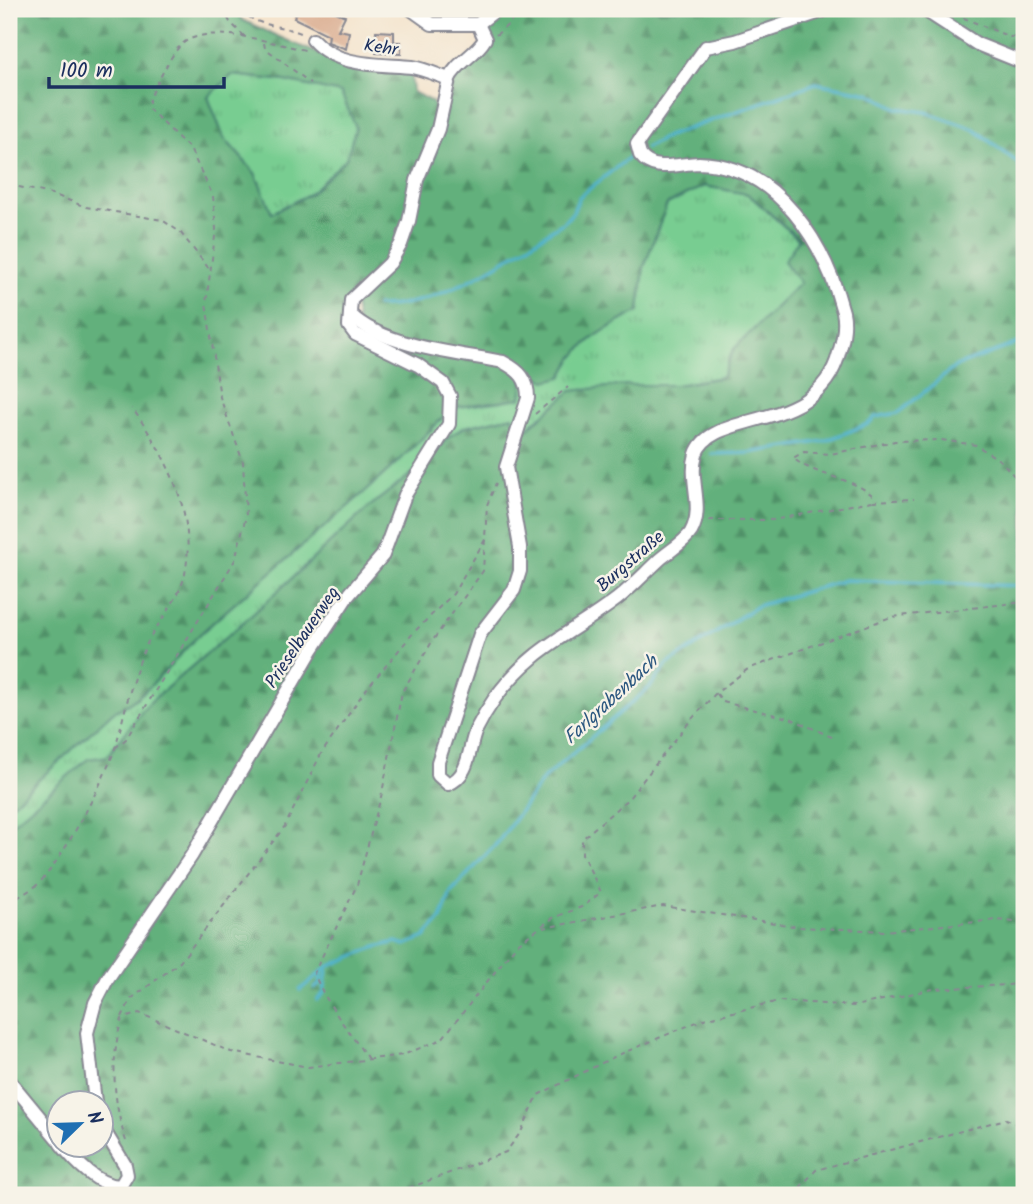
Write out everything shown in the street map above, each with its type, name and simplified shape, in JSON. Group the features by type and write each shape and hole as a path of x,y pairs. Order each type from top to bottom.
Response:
{"street":[{"path":"411,9 432,24 478,24 497,9"},
{"path":"696,520 696,453 707,439 722,430 782,413 803,404 821,387 838,359 843,338 844,315 805,223 781,196 744,174 715,165 652,165 640,155 637,144 706,47 735,41 829,9"},
{"path":"923,9 977,44 1024,63"},
{"path":"351,315 351,300 390,262 401,244 410,221 417,180 438,130 452,71 477,52 485,39 478,24"},
{"path":"313,40 325,53"},
{"name":"Kehr","path":"325,53 366,64 421,69 449,79"},
{"name":"Burgstraße","path":"351,315 362,325 391,337 503,362 524,377 528,398 506,467 520,547 520,571 514,590 480,634 438,762 438,775 448,784 463,773 476,731 494,699 517,671 548,643 616,599 690,534 696,520"},
{"name":"Prieselbauerweg","path":"93,1088 87,1034 95,1003 108,978 192,855 312,650 347,597 383,555 405,495 449,424 450,396 443,383 418,365 355,334 349,326 351,315"},
{"path":"9,1080 46,1126"},
{"path":"75,1158 110,1185 121,1185 127,1175 125,1165 116,1150"},
{"path":"9,1191 13,1195"}],"path":[{"path":"223,9 230,22 245,38"},
{"path":"242,9 254,21 285,27 313,40"},
{"path":"485,39 495,36 510,23 519,9"},
{"path":"944,9 981,27 1010,37 1024,36"},
{"path":"115,748 126,739 235,560 246,516 243,463 220,397 206,303 216,229 213,196 190,149 149,109 149,99 179,47 199,36 229,34 325,53"},
{"path":"263,42 265,48 310,83"},
{"path":"9,184 52,194 86,207 162,220 180,232 211,271"},
{"path":"533,416 568,387"},
{"path":"9,904 39,884 68,842 115,748 127,697 145,646 163,619 185,575 186,531 181,496 149,431 132,408"},
{"path":"872,501 872,495 861,486 806,468 793,458 804,452 830,454 895,441 942,439 976,445 1001,461 1024,487"},
{"path":"369,1060 342,1017 324,998 314,972 357,885 382,793 402,692 433,640 483,571 487,505 499,475 506,467"},
{"path":"696,520 774,520 872,501 914,499"},
{"path":"127,1144 116,1089 114,1044 131,999 180,962 285,826 321,754 364,692 414,632 453,594 487,538"},
{"path":"122,1019 139,1013 230,1052 307,1067 403,1055 442,1039 516,945 553,918 584,906 601,892 582,854 582,839 629,798 690,721 716,693 748,669 891,617 1024,602"},
{"path":"716,693 723,702 792,719 834,738"},
{"path":"542,928 663,906 800,927 884,931 996,920 1024,923"},
{"path":"390,1195 506,1152 521,1132 538,1095 616,1056 704,1019 779,1001 855,1006 933,989 1024,985"},
{"path":"793,1195 816,1170 828,1166 1006,1119 1024,1126"}],"green space":[{"path":"9,9 237,9 242,20 324,56 365,68 411,74 413,92 432,102 437,112 399,240 388,260 351,294 348,327 440,385 448,412 358,498 200,634 137,698 113,712 9,807","holes":["232,75 285,81 341,93 356,127 346,159 310,194 272,213 255,173 224,138 208,97"]},
{"path":"500,9 1024,9 1024,1195 9,1195 9,826 88,759 107,756 148,704 253,614 369,507 418,469 450,436 465,427 513,416 519,436 571,391 626,385 676,385 722,377 733,350 800,283 784,261 799,239 748,194 704,186 667,204 644,267 639,311 594,337 577,353 562,377 546,381 525,369 521,398 457,407 455,395 358,329 355,306 360,295 381,279 434,156 452,86 459,71 491,45 487,22"},
{"path":"232,75 285,81 341,93 356,127 346,159 309,194 272,213 255,173 224,138 208,97"},
{"path":"704,186 748,194 799,240 801,283 733,350 722,377 676,385 626,385 542,415 519,436 513,416 465,427 450,436 418,469 369,507 253,614 148,704 107,757 9,826 9,807 113,712 137,698 200,634 358,498 448,412 457,407 502,401 522,387 525,368 562,377 577,353 594,337 639,311 644,267 667,204"}],"building":[{"path":"299,9 329,9 345,16 338,30 349,32 346,49 328,42 329,35 294,18"},
{"path":"376,31 394,32 394,42 401,42 401,54 376,53"}],"waterway":[{"path":"646,148 665,137 816,83 869,93 897,108 926,112 974,129 1017,162 1024,175"},
{"path":"377,306 401,305 426,299 475,278 499,264 564,222 573,212 579,197 632,155"},
{"path":"712,454 748,453 825,441 868,424 875,417 898,413 956,366 1024,341"},
{"name":"Farlgrabenbach","path":"300,990 327,967 373,948 396,942 406,945 425,937 441,919 451,892 499,841 544,778 650,687 668,664 757,606 845,580 1024,586"},
{"path":"317,1000 324,993 327,967"},
{"path":"315,988 320,984 321,973"}]}
